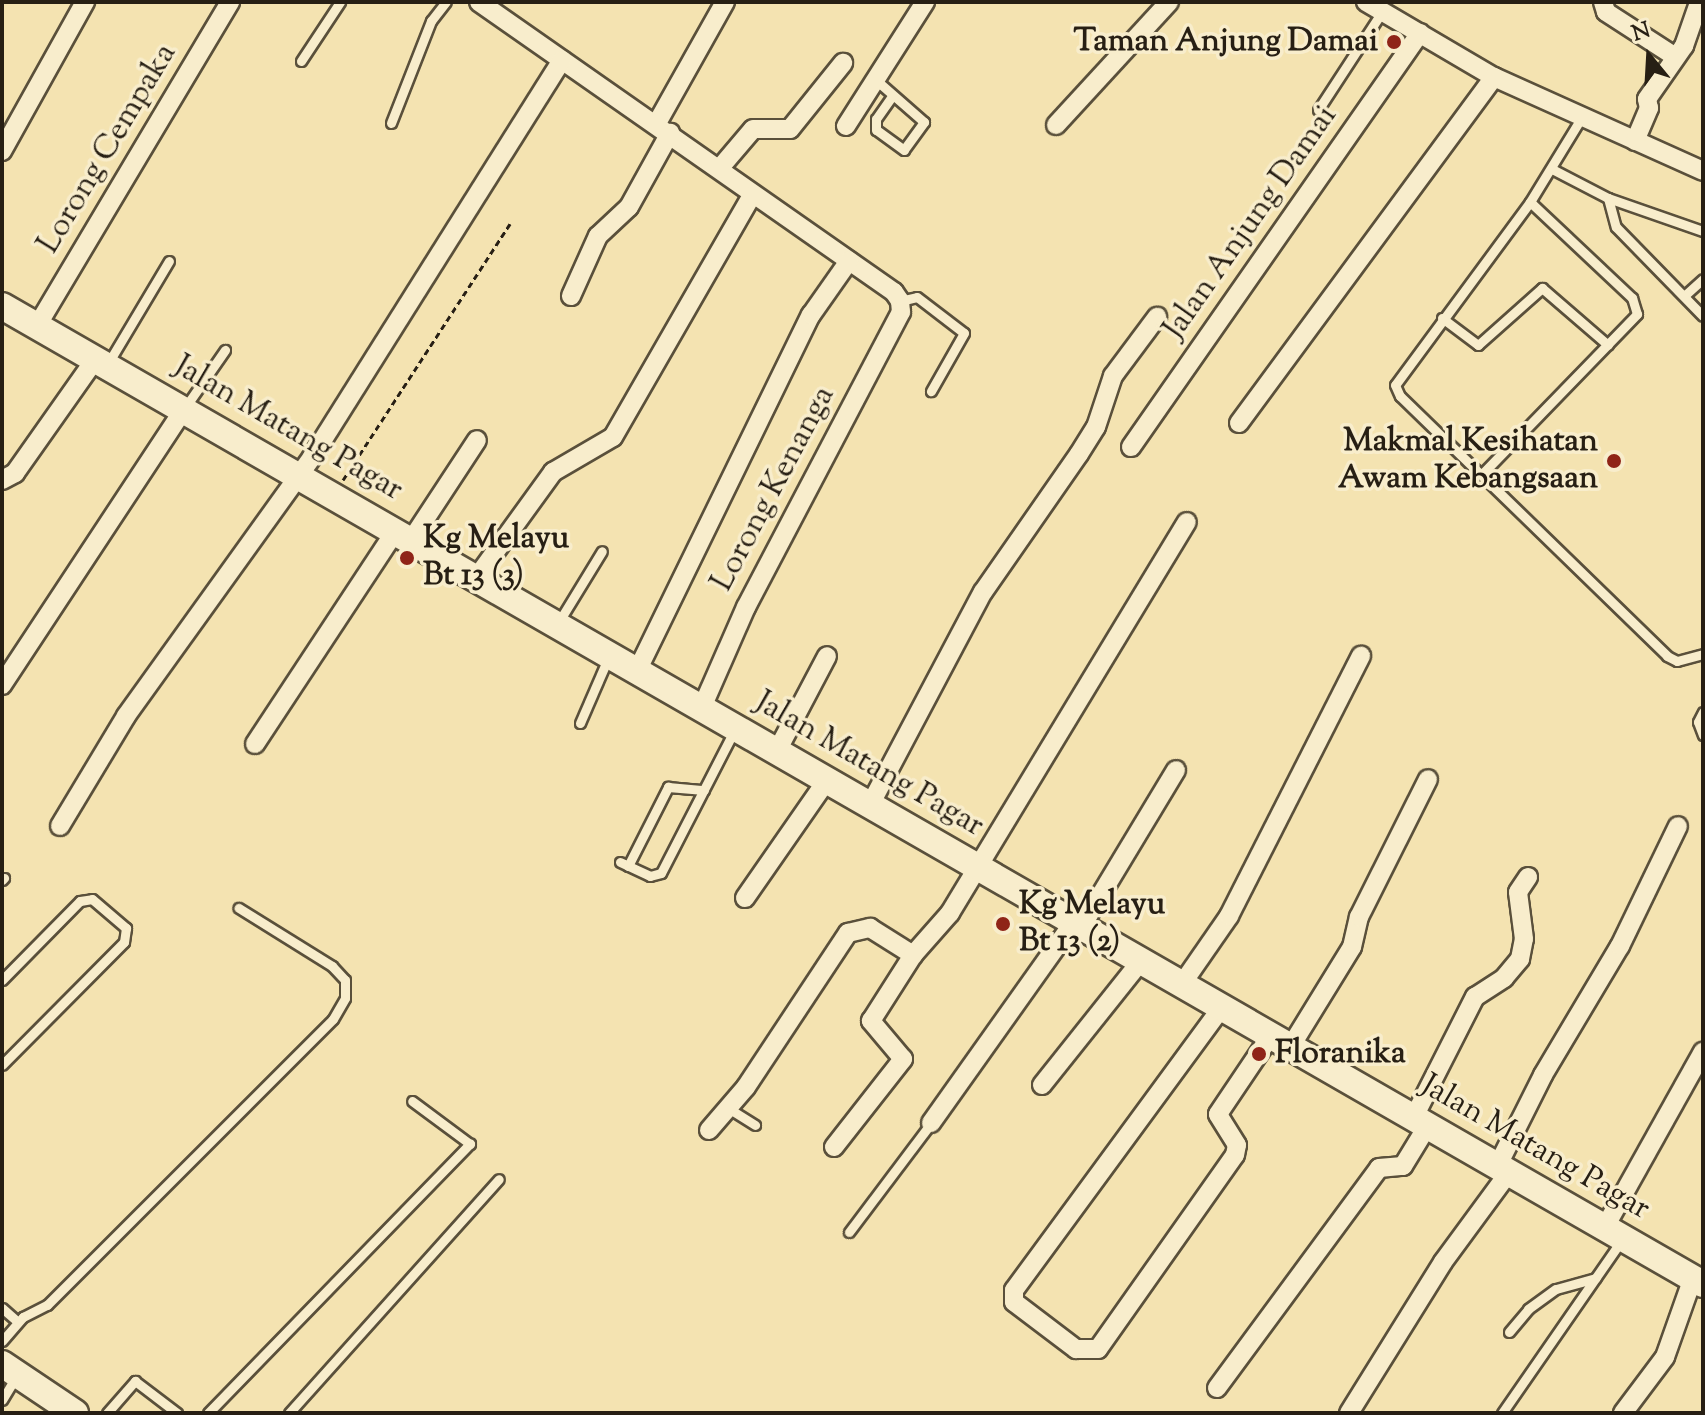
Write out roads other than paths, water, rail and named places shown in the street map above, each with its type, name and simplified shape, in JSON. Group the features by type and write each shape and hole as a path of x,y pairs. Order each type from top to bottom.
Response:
{"main road":[{"name":"Jalan Matang Pagar","path":"5,313 37,326 334,494 1698,1281"},
{"path":"10,1369 75,1413"}],"street":[{"path":"2,151 85,2"},
{"name":"Lorong Cempaka","path":"37,326 230,2"},
{"path":"479,2 664,128 752,195 894,292 900,301"},
{"path":"571,296 598,236 629,207 725,2"},
{"path":"846,126 925,2"},
{"path":"1056,125 1169,2"},
{"path":"1603,2 1606,12 1674,56"},
{"path":"1635,141 1649,108 1647,99 1674,56 1684,46 1699,3"},
{"path":"1374,7 1494,77 1580,120 1703,171"},
{"name":"Jalan Anjung Damai","path":"1131,447 1420,33"},
{"path":"60,826 126,716 297,473 562,60"},
{"path":"719,169 753,129 790,129 843,63"},
{"path":"1239,423 1494,77"},
{"path":"477,577 553,472 613,437 752,195"},
{"path":"638,669 811,315 849,261"},
{"name":"Lorong Kenanga","path":"702,707 746,607 901,312 900,301"},
{"path":"870,805 983,592 1079,454 1096,427 1113,376 1157,317"},
{"path":"2,480 15,473 101,362"},
{"path":"2,685 184,409"},
{"path":"255,744 404,535 477,440"},
{"path":"834,1147 903,1059 871,1021 913,955 950,913 1057,730 1187,522"},
{"path":"777,751 827,656"},
{"path":"1182,984 1251,876 1361,656"},
{"path":"931,1123 1078,924 1176,770"},
{"path":"1222,1007 1014,1290 1014,1302 1076,1349 1098,1349 1235,1155 1237,1145 1218,1114 1281,1041 1352,947 1359,917 1428,779"},
{"path":"745,898 827,780"},
{"path":"1349,1413 1504,1168 1543,1075 1620,946 1678,826"},
{"path":"1217,1388 1379,1168 1403,1166 1475,997 1520,959 1524,939 1518,892 1528,877"},
{"path":"709,1130 728,1108 848,933 870,928 913,955"},
{"path":"1042,1085 1141,961"},
{"path":"1615,1232 1703,1052"},
{"path":"1623,1413 1665,1357 1698,1281"}],"lane":[{"path":"301,61 340,2"},
{"path":"391,123 420,45 446,2"},
{"path":"1318,110 1374,7"},
{"path":"875,80 924,122 904,150 876,130 876,119 892,96"},
{"path":"1580,120 1530,202 1395,385 1400,396 1667,656 1677,661 1703,654"},
{"path":"1552,169 1608,198 1703,231"},
{"path":"1608,198 1616,227 1703,316"},
{"path":"1482,474 1637,314 1635,304 1530,202"},
{"path":"101,362 169,261"},
{"path":"1684,296 1703,279"},
{"path":"1442,318 1478,345 1542,288 1608,345"},
{"path":"900,301 917,297 964,333 931,391"},
{"path":"184,409 225,350"},
{"path":"558,623 602,551"},
{"path":"580,723 610,653"},
{"path":"1703,712 1698,722 1703,735"},
{"path":"704,790 668,787 624,864 650,876 661,873 704,790 736,728"},
{"path":"2,980 80,901 92,899 126,928 124,942 2,1065"},
{"path":"2,1341 18,1322 47,1305 333,1019 345,998 345,980 332,966 239,908"},
{"path":"208,1413 470,1144 412,1101"},
{"path":"728,1108 755,1125"},
{"path":"849,1232 931,1123"},
{"path":"289,1413 499,1179"},
{"path":"1502,1413 1555,1344 1596,1278 1615,1232"},
{"path":"1509,1332 1528,1309 1556,1289 1596,1278"},
{"path":"2,1308 18,1322"},
{"path":"2,1400 10,1369"},
{"path":"107,1413 135,1381 177,1413"}],"place":[{"name":"Taman Anjung Damai","path":"1394,42"},
{"name":"Makmal Kesihatan Awam Kebangsaan","path":"1614,461"},
{"name":"Kg Melayu Bt 13 (3)","path":"407,558"},
{"name":"Kg Melayu Bt 13 (2)","path":"1003,924"},
{"name":"Floranika","path":"1259,1054"}]}
